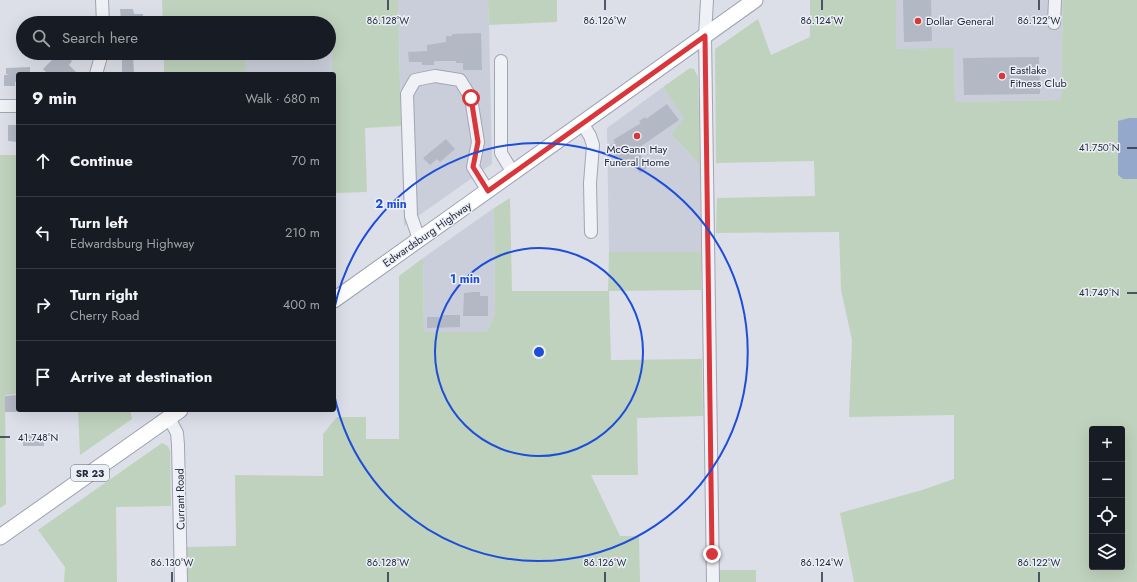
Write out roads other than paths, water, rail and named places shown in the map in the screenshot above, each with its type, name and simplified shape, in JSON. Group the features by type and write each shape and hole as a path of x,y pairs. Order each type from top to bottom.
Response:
{"main road":[{"name":"Edwardsburg Highway","path":"336,299 755,0"},
{"name":"SR 23","path":"0,536 175,414"}],"street":[{"path":"102,0 103,16"},
{"path":"707,0 705,36 713,582"},
{"path":"1054,0 1054,23"},
{"path":"97,72 100,60"},
{"path":"501,61 501,153 513,173"},
{"path":"419,239 411,216 407,94 415,80 435,76 460,80 471,98 478,142 473,167 488,191"},
{"path":"0,106 16,106"},
{"path":"582,124 590,136 593,145 590,183 591,232"},
{"name":"Currant Road","path":"175,414 178,445 181,582"}],"water":[{"path":"1129,118 1137,118 1137,179 1123,179 1118,175 1118,121"}],"place":[{"name":"Dollar General","path":"918,21"},
{"name":"Eastlake Fitness Club","path":"1002,76"},
{"name":"McGann Hay Funeral Home","path":"637,136"}]}
